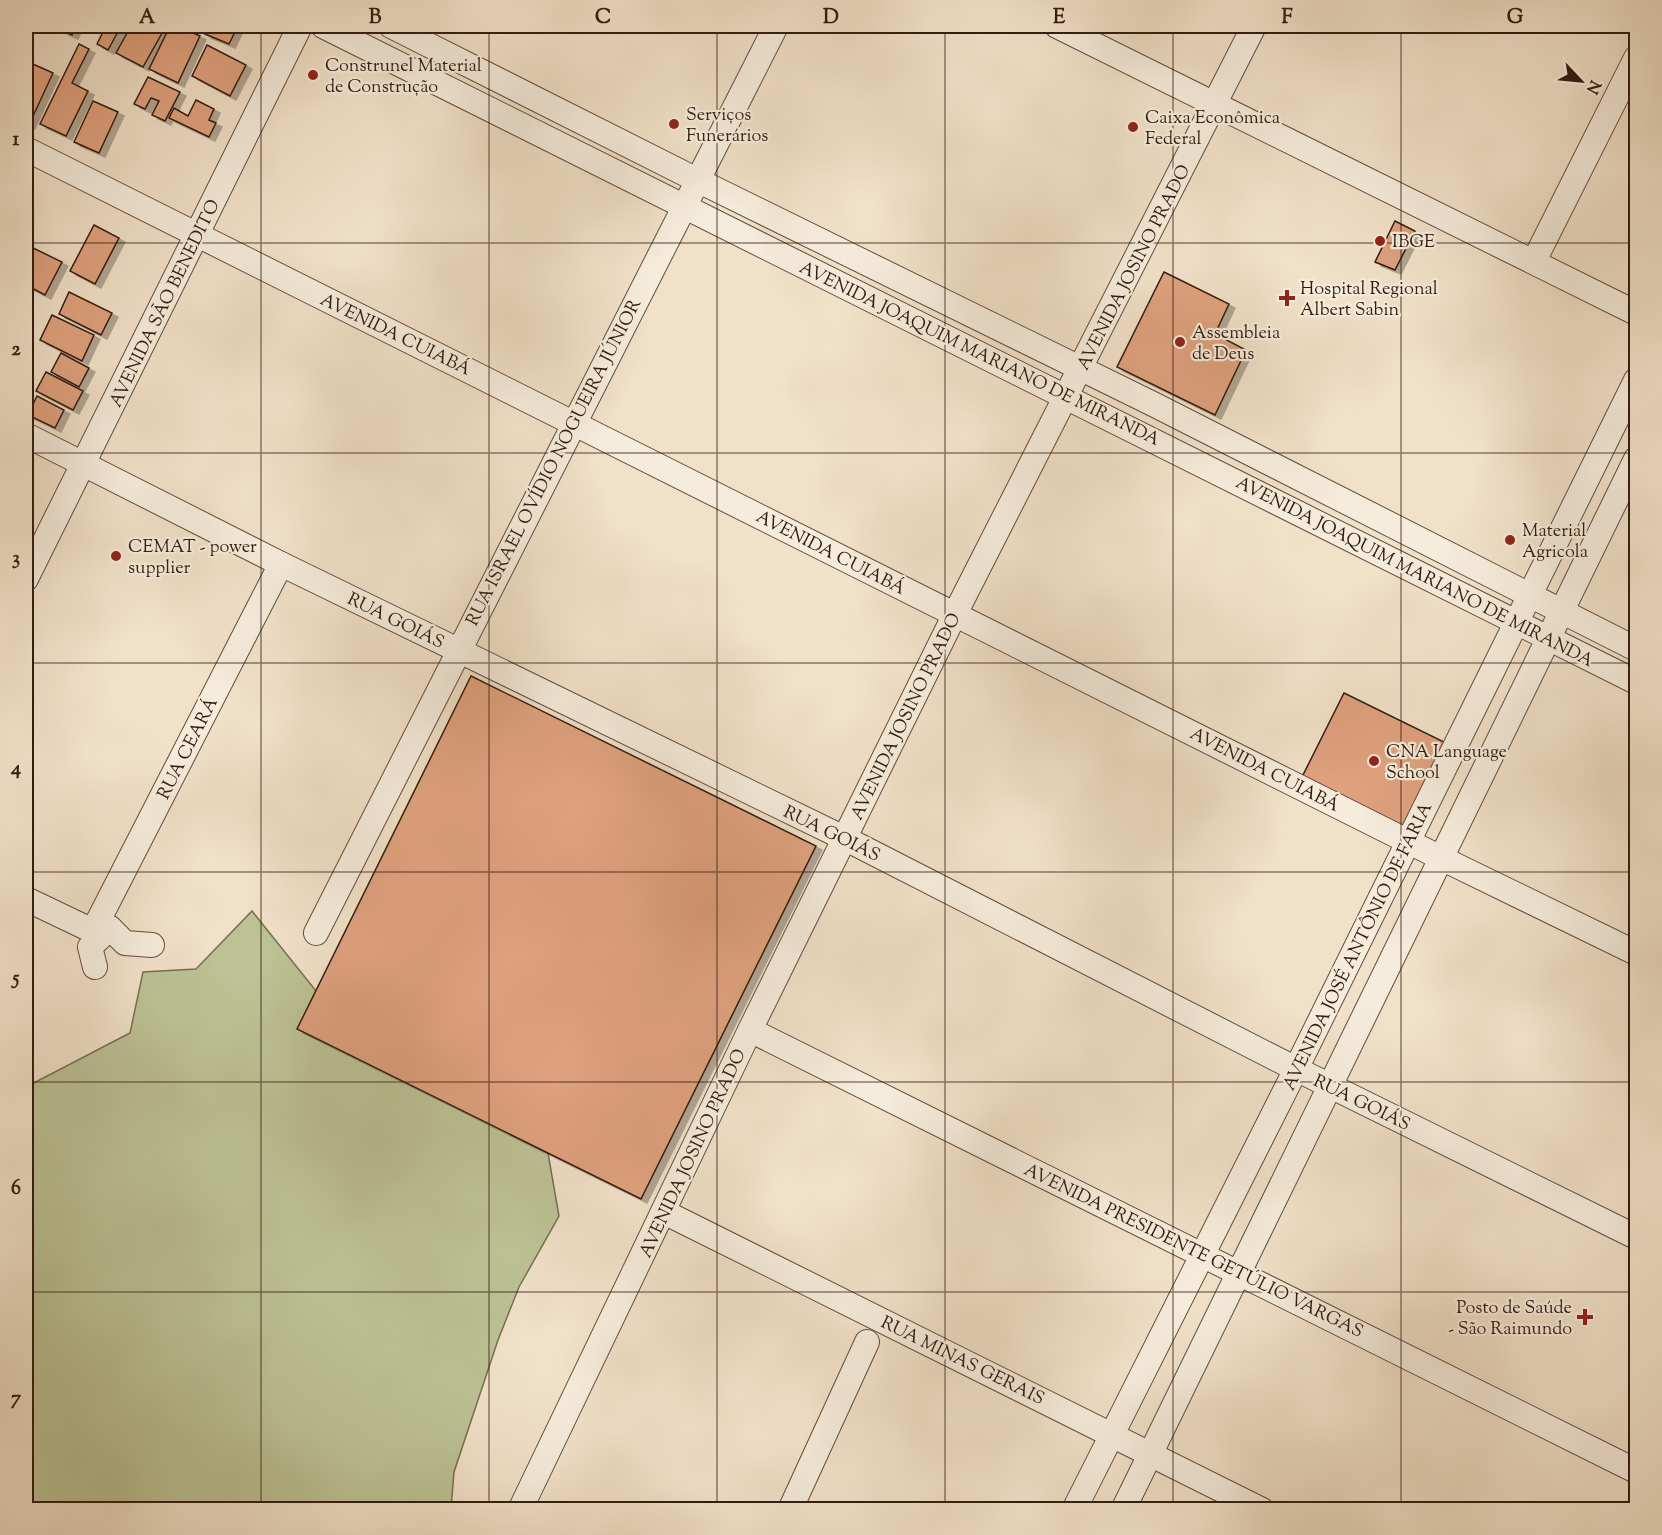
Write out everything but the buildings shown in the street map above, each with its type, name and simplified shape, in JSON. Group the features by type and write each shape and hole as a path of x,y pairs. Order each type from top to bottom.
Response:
{"street":[{"name":"AVENIDA SÃO BENEDITO","path":"26,579 300,26"},
{"name":"AVENIDA JOAQUIM MARIANO DE MIRANDA","path":"323,26 1068,396 1518,622 1548,640 1636,682"},
{"name":"AVENIDA JOAQUIM MARIANO DE MIRANDA","path":"391,26 1081,369 1636,649"},
{"name":"RUA ISRAEL OVÍDIO NOGUEIRA JÚNIOR","path":"316,933 776,26"},
{"path":"1057,26 1215,102 1636,313"},
{"name":"AVENIDA JOSINO PRADO","path":"520,1509 750,1030 955,614 1068,396 1254,26"},
{"path":"1534,261 1636,58"},
{"path":"482,104 494,78"},
{"name":"AVENIDA CUIABÁ","path":"26,149 1443,859 1636,953"},
{"name":"AVENIDA JOSÉ ANTÔNIO DE FARIA","path":"1074,1509 1296,1069 1636,380"},
{"name":"RUA GOIÁS","path":"26,435 281,564 846,839 1296,1069 1636,1237"},
{"path":"1222,474 1234,446"},
{"path":"1124,1509 1238,1272 1563,613 1636,459"},
{"name":"RUA CEARÁ","path":"95,967 90,947 102,930 281,564"},
{"path":"26,899 102,930 125,943 152,945"},
{"name":"AVENIDA PRESIDENTE GETÚLIO VARGAS","path":"750,1030 1636,1471"},
{"name":"RUA MINAS GERAIS","path":"664,1212 1262,1509"},
{"path":"790,1509 867,1342"}],"green space":[{"path":"252,911 316,991 548,1153 559,1216 519,1287 498,1340 454,1472 451,1509 26,1510 26,1087 130,1033 143,972 196,969"}],"place":[{"name":"Construnel Material de Construção","path":"313,75"},
{"name":"Serviços Funerários","path":"674,124"},
{"name":"Caixa Econômica Federal","path":"1133,127"},
{"name":"IBGE","path":"1380,241"},
{"name":"Hospital Regional Albert Sabin","path":"1287,298"},
{"name":"Assembleia de Deus","path":"1180,342"},
{"name":"Material Agricola","path":"1510,540"},
{"name":"CEMAT - power supplier","path":"116,556"},
{"name":"CNA Language School","path":"1374,761"},
{"name":"Posto de Saúde - São Raimundo","path":"1585,1317"}]}
